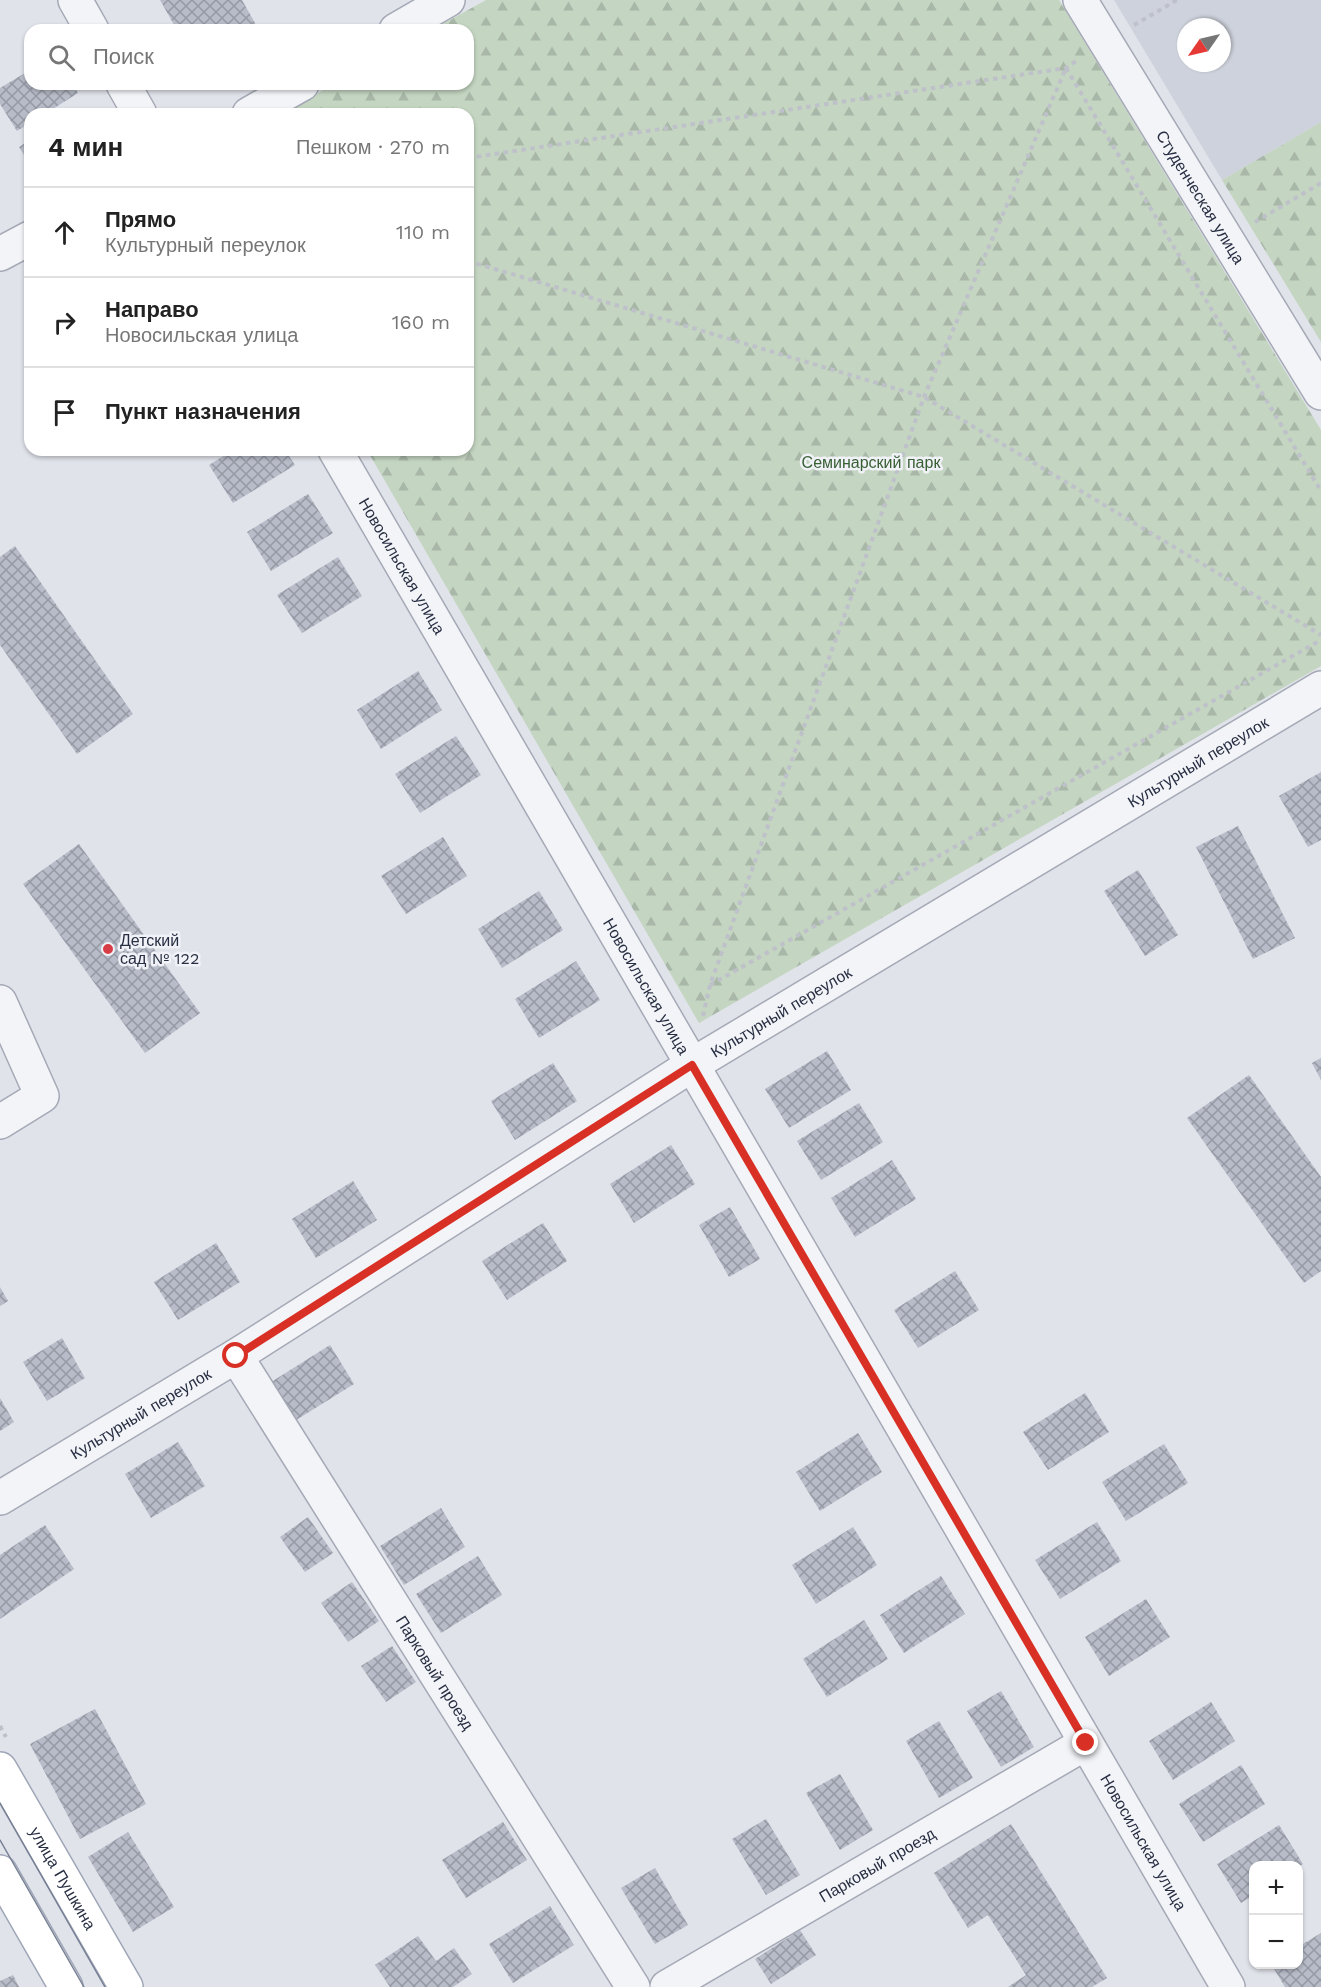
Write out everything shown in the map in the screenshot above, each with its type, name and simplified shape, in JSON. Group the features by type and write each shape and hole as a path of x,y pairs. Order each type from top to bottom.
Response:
{"main road":[{"name":"улица Пушкина","path":"0,1769 126,1987"},
{"path":"0,1872 66,1987"}],"street":[{"path":"75,0 89,24"},
{"path":"406,24 448,0"},
{"name":"Студенческая улица","path":"1080,0 1321,393"},
{"path":"126,90 137,108"},
{"path":"260,108 291,90"},
{"path":"0,254 24,241"},
{"name":"Новосильская улица","path":"338,456 1228,1987"},
{"name":"Культурный переулок","path":"0,1498 236,1356 692,1065 1321,688"},
{"path":"0,1002 42,1096 0,1122"},
{"name":"Парковый проезд","path":"236,1356 633,1987"},
{"name":"Парковый проезд","path":"668,1987 1086,1743"}],"path":[{"path":"474,157 1066,68"},
{"path":"692,1065 710,985 924,398 1066,68"},
{"path":"1066,68 1321,491"},
{"path":"1226,238 1321,183"},
{"path":"474,263 924,398 1321,638 710,985"}],"shaded area":[{"path":"1114,0 1321,0 1321,122 1222,180"}],"green space":[{"name":"Семинарский парк","path":"486,0 1059,0 1321,430 1321,666 699,1023 370,456 474,456 474,108 291,108 323,90 474,90 474,24 443,24"},
{"path":"1321,122 1321,342 1222,180"}],"building":[{"path":"160,0 242,0 256,24 174,24"},
{"path":"24,74 24,90 76,90 78,93 54,108 24,108 24,127 17,131 0,104 0,88"},
{"path":"24,144 24,155 19,147"},
{"path":"223,456 289,456 295,465 233,503 209,465"},
{"path":"308,494 333,533 271,571 247,532"},
{"path":"15,546 133,714 77,754 0,645 0,557"},
{"path":"338,557 362,596 302,633 277,595"},
{"path":"418,671 442,710 381,749 357,710"},
{"path":"456,736 481,775 420,813 395,774"},
{"path":"1321,772 1321,840 1308,847 1279,796"},
{"path":"1238,826 1295,938 1253,959 1196,847"},
{"path":"443,837 467,876 406,914 381,876"},
{"path":"79,844 200,1013 145,1053 23,884"},
{"path":"1138,870 1178,935 1145,956 1104,891"},
{"path":"539,891 563,930 502,968 478,929"},
{"path":"576,961 600,1000 539,1038 515,999"},
{"path":"827,1051 851,1090 789,1128 765,1089"},
{"path":"1321,1058 1321,1080 1312,1063"},
{"path":"553,1063 577,1101 515,1140 491,1101"},
{"path":"1249,1075 1321,1177 1321,1271 1304,1283 1187,1118"},
{"path":"859,1103 883,1142 821,1180 797,1141"},
{"path":"671,1145 695,1184 634,1223 610,1184"},
{"path":"892,1160 916,1199 855,1237 831,1198"},
{"path":"353,1181 377,1220 316,1258 292,1219"},
{"path":"730,1207 760,1259 729,1277 699,1225"},
{"path":"543,1223 567,1261 507,1300 482,1261"},
{"path":"216,1243 240,1282 178,1320 154,1282"},
{"path":"955,1271 979,1310 918,1348 894,1310"},
{"path":"0,1287 8,1301 0,1306"},
{"path":"62,1338 85,1378 47,1401 23,1362"},
{"path":"330,1345 354,1384 293,1422 268,1384"},
{"path":"1085,1393 1109,1432 1048,1470 1023,1432"},
{"path":"0,1398 14,1422 0,1431"},
{"path":"858,1433 882,1472 820,1511 796,1472"},
{"path":"178,1442 205,1486 151,1518 125,1474"},
{"path":"1164,1444 1188,1483 1126,1521 1102,1482"},
{"path":"441,1508 465,1547 404,1585 380,1546"},
{"path":"308,1517 333,1553 305,1572 280,1537"},
{"path":"1097,1522 1121,1561 1060,1599 1035,1560"},
{"path":"45,1525 74,1569 0,1619 0,1555"},
{"path":"853,1527 877,1565 816,1604 792,1565"},
{"path":"478,1556 502,1595 441,1633 416,1594"},
{"path":"941,1576 965,1614 904,1653 880,1615"},
{"path":"352,1582 379,1621 348,1642 321,1603"},
{"path":"1146,1599 1170,1637 1109,1676 1085,1637"},
{"path":"864,1620 888,1659 827,1697 803,1659"},
{"path":"392,1646 416,1682 386,1702 361,1666"},
{"path":"1001,1691 1034,1747 1001,1767 967,1711"},
{"path":"1211,1702 1235,1741 1173,1780 1149,1741"},
{"path":"95,1709 146,1804 80,1839 30,1744"},
{"path":"939,1721 973,1778 939,1798 906,1741"},
{"path":"1241,1765 1265,1804 1203,1842 1179,1804"},
{"path":"840,1774 873,1830 840,1850 806,1793"},
{"path":"766,1819 800,1875 766,1895 732,1839"},
{"path":"503,1822 527,1860 466,1898 442,1860"},
{"path":"1011,1824 1107,1978 1092,1987 1008,1987 1026,1975 988,1915 968,1928 934,1873"},
{"path":"1279,1825 1301,1861 1249,1861 1249,1898 1241,1903 1217,1864"},
{"path":"128,1832 174,1907 133,1932 88,1857"},
{"path":"655,1868 688,1925 655,1944 621,1888"},
{"path":"550,1906 574,1945 513,1983 489,1944"},
{"path":"800,1930 816,1955 771,1984 755,1959"},
{"path":"1321,1933 1321,1987 1285,1987 1274,1969 1303,1969 1303,1944"},
{"path":"418,1936 436,1961 454,1948 472,1974 453,1987 390,1987 375,1965"},
{"path":"13,1975 19,1987 0,1987 0,1981"}],"tram line":[{"path":"0,1803 105,1987"},
{"path":"0,1840 84,1987"}],"place":[{"name":"Детский сад № 122","path":"108,949"}],"route":[{"path":"236,1356 692,1065 1086,1743"}]}
